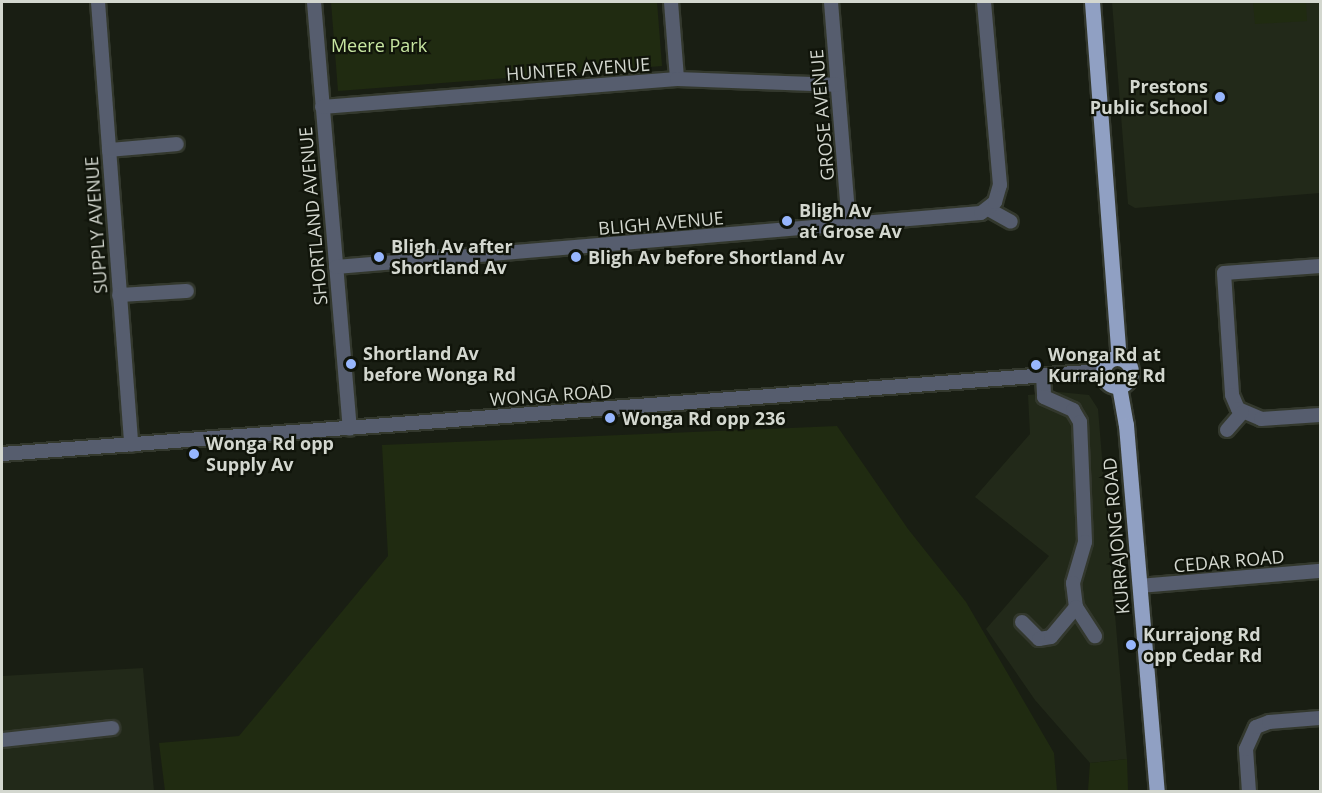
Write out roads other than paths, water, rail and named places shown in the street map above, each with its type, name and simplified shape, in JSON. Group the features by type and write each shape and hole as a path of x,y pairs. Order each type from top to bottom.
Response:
{"main road":[{"path":"1092,2 1119,358"},
{"path":"1119,358 1128,363 1131,370 1128,380 1119,386 1107,382 1102,371 1109,359 1119,358"},
{"name":"KURRAJONG ROAD","path":"1119,386 1126,425 1157,792"}],"street":[{"name":"SUPPLY AVENUE","path":"99,2 131,445"},
{"name":"SHORTLAND AVENUE","path":"314,2 350,428"},
{"path":"671,2 677,79"},
{"name":"GROSE AVENUE","path":"831,2 849,226"},
{"path":"984,2 999,185 988,209 1011,222"},
{"name":"HUNTER AVENUE","path":"322,107 677,79 837,85"},
{"path":"109,150 177,144"},
{"name":"BLIGH AVENUE","path":"336,267 849,226 972,215 988,209"},
{"path":"1320,266 1224,273 1232,395 1242,413 1261,419 1320,415"},
{"path":"119,295 187,291"},
{"name":"WONGA ROAD","path":"2,454 1102,371"},
{"path":"1042,375 1044,397 1073,410 1080,422 1085,542 1074,571 1076,607 1095,636"},
{"path":"1227,430 1242,413"},
{"name":"CEDAR ROAD","path":"1140,586 1320,571"},
{"path":"1022,622 1039,639 1051,637 1076,607"},
{"path":"1249,792 1246,749 1256,728 1269,722 1320,718"},
{"path":"2,740 112,728"}],"place":[{"name":"Prestons Public School","path":"1220,97"},
{"name":"Bligh Av at Grose Av","path":"787,221"},
{"name":"Bligh Av after Shortland Av","path":"379,257"},
{"name":"Bligh Av before Shortland Av","path":"576,257"},
{"name":"Shortland Av before Wonga Rd","path":"351,364"},
{"name":"Wonga Rd at Kurrajong Rd","path":"1036,365"},
{"name":"Wonga Rd opp 236","path":"610,418"},
{"name":"Wonga Rd opp Supply Av","path":"194,454"},
{"name":"Kurrajong Rd opp Cedar Rd","path":"1131,645"}],"park label":[{"name":"Meere Park","path":"379,45"}]}
